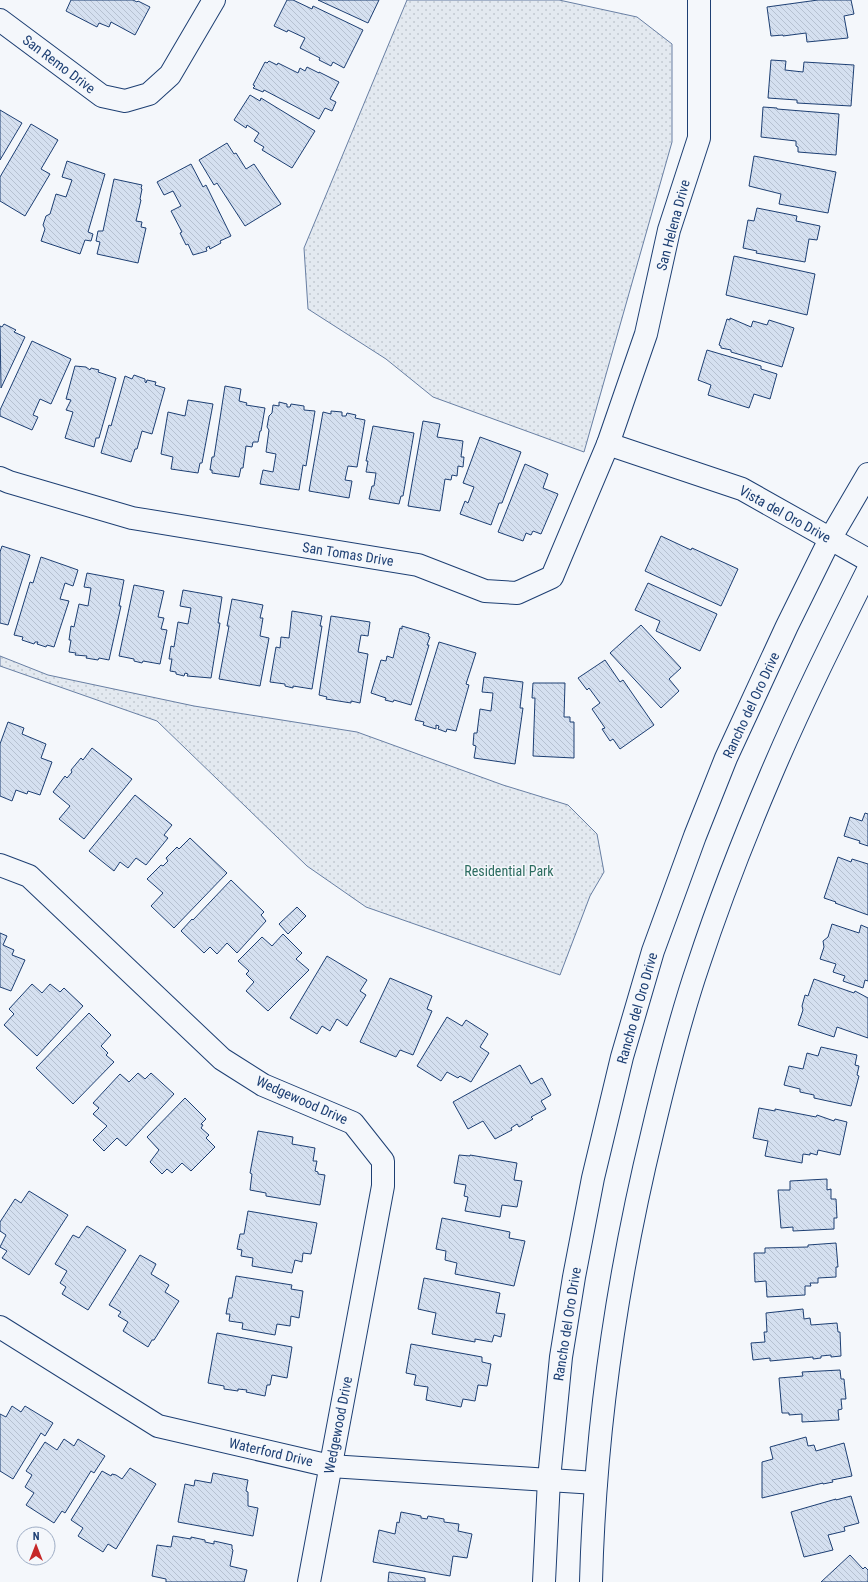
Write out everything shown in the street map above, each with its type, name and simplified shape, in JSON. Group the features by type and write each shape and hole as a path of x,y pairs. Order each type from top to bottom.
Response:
{"street":[{"name":"San Remo Drive","path":"0,20 102,96 126,101 149,94 170,75 214,0"},
{"name":"San Helena Drive","path":"608,444 646,334 669,230 698,138 698,0"},
{"name":"San Tomas Drive","path":"0,478 9,482 132,518 418,565 485,591 517,593 552,577 608,444"},
{"name":"Vista del Oro Drive","path":"608,444 742,489 830,540 868,560"},
{"name":"Rancho del Oro Drive","path":"544,1582 549,1479 561,1357 593,1178 622,1057 653,951 695,836 726,758 787,626 830,540 868,474"},
{"path":"591,1582 596,1483 608,1363 620,1286 639,1188 668,1069 698,966 770,776 868,570"},
{"name":"Wedgewood Drive","path":"0,865 29,876 222,1059 263,1085 353,1123 383,1161 383,1186 309,1582"},
{"name":"Waterford Drive","path":"0,1326 158,1426 330,1466 596,1483"}],"green space":[{"path":"407,0 559,0 637,17 672,44 672,142 584,452 433,397 386,359 308,309 304,248"},
{"name":"Residential Park","path":"0,656 48,675 194,706 357,732 503,785 568,805 597,834 604,872 590,896 560,975 366,907 307,866 157,721 0,666"}],"building":[{"path":"71,0 133,0 150,7 135,35 111,22 109,27 99,23 97,27 66,11"},
{"path":"287,0 293,0 312,9 313,6 363,30 344,68 333,62 331,66 319,60 320,58 300,48 305,38 288,30 287,32 274,26"},
{"path":"318,0 379,0 368,23"},
{"path":"818,0 851,0 854,14 844,16 848,38 807,42 806,33 771,36 767,7"},
{"path":"771,60 786,61 785,70 803,72 804,62 854,65 851,106 797,103 797,100 768,98"},
{"path":"269,61 277,65 278,63 298,73 300,68 305,71 307,67 339,82 330,99 336,102 332,111 325,108 319,119 264,90 263,92 253,88 255,86 253,85 265,62 267,63"},
{"path":"250,95 260,101 261,98 315,131 292,168 262,150 264,147 254,141 259,133 247,125 246,128 234,120"},
{"path":"763,107 839,114 836,155 798,152 796,141 761,137"},
{"path":"0,110 22,123 0,160"},
{"path":"31,124 58,140 41,169 50,174 25,216 0,201 0,177"},
{"path":"227,143 234,154 236,153 246,169 254,164 281,204 245,226 217,183 214,185 199,160"},
{"path":"754,156 836,172 828,213 779,204 781,194 749,186"},
{"path":"67,161 105,174 88,232 93,234 91,241 85,240 80,254 41,241 45,229 43,225 46,216 50,214 56,194 66,197 72,180 62,177"},
{"path":"191,164 203,187 206,185 231,236 220,241 221,243 210,249 209,246 206,248 207,251 193,255 188,244 186,245 180,233 182,232 171,211 181,206 173,191 164,195 157,182"},
{"path":"114,179 142,185 141,200 136,221 142,222 141,227 146,228 138,263 97,254 100,242 96,241 98,231 103,231"},
{"path":"757,208 797,216 796,221 820,226 817,240 809,239 805,262 756,253 757,251 743,248 748,220 754,221"},
{"path":"734,256 815,274 807,315 726,295"},
{"path":"730,318 751,327 753,321 767,325 769,320 794,328 782,367 721,348 719,345 727,319 730,320"},
{"path":"4,324 16,330 14,332 25,337 1,388 0,326 2,327"},
{"path":"32,341 71,359 51,404 40,399 33,415 38,417 32,430 0,416 0,410"},
{"path":"707,350 761,366 761,369 777,374 770,399 754,394 749,408 708,395 711,385 698,380"},
{"path":"75,366 86,367 90,370 91,368 99,370 98,372 116,378 99,438 96,438 94,447 65,438 73,412 66,410 71,400 66,399"},
{"path":"134,375 145,379 146,383 147,380 156,382 155,385 165,388 152,434 142,431 137,449 135,449 131,462 101,453 109,425 111,426 125,376 132,379"},
{"path":"225,386 241,389 239,401 247,403 246,405 265,408 258,442 253,442 252,447 246,446 243,468 241,468 239,477 212,473 212,470 210,470 212,457 214,457"},
{"path":"188,400 213,404 202,463 200,463 198,473 171,469 173,457 161,454 168,412 185,416"},
{"path":"279,402 287,404 287,407 290,407 291,404 304,406 304,410 315,411 306,466 303,465 299,490 260,484 263,470 273,472 276,454 266,452 269,430 267,427 273,405 279,406"},
{"path":"331,411 342,412 342,416 346,416 347,413 356,415 355,418 365,420 357,467 348,466 345,480 352,481 349,498 309,491 323,412 331,414"},
{"path":"423,421 440,424 437,437 463,441 461,457 464,457 463,467 458,466 457,476 452,475 451,480 445,479 440,511 408,506"},
{"path":"373,426 414,433 403,496 401,496 399,504 369,499 372,486 374,486 376,473 366,472 368,461 366,461"},
{"path":"480,437 521,452 502,503 499,503 491,525 460,514 465,501 468,503 474,487 463,483"},
{"path":"525,464 548,474 543,488 558,494 541,534 533,531 531,535 526,533 523,541 498,532"},
{"path":"661,536 738,569 721,606 645,571"},
{"path":"2,546 30,555 8,625 0,623 0,552"},
{"path":"41,557 78,570 73,586 65,583 60,599 69,601 54,647 47,645 46,647 37,644 38,642 35,642 34,644 22,640 23,637 14,635 30,582 33,583"},
{"path":"87,573 124,580 119,606 121,606 109,660 86,658 87,656 75,655 76,653 69,652 71,626 74,627 79,604 88,606 91,588 84,587"},
{"path":"648,583 717,614 700,651 656,631 660,621 635,610"},
{"path":"134,585 164,591 158,617 164,618 161,629 167,630 160,664 143,661 142,663 134,661 134,659 119,656"},
{"path":"183,590 222,597 218,623 220,623 211,678 187,676 188,674 185,673 184,676 170,671 172,659 169,659 171,646 174,647 178,622 188,624 191,608 180,606"},
{"path":"232,599 263,605 260,618 263,618 260,636 269,638 260,686 219,679 229,626 227,626"},
{"path":"292,611 322,616 320,626 322,626 312,689 293,686 293,688 285,686 285,684 270,682 276,647 280,648 281,637 289,638"},
{"path":"331,616 370,622 368,636 361,635 358,652 368,654 360,703 326,699 327,697 319,695"},
{"path":"641,625 681,668 669,679 679,691 661,708 610,653"},
{"path":"402,626 429,634 428,636 430,637 411,705 394,700 393,702 385,700 386,698 371,693 381,660 386,661 387,656 393,658 400,628 402,629"},
{"path":"439,642 476,653 466,684 469,685 456,731 447,729 446,732 438,729 439,726 436,725 436,729 423,725 424,722 415,720"},
{"path":"605,660 620,682 623,680 654,725 620,749 613,739 610,741 602,729 605,728 592,709 600,703 589,688 587,690 578,678"},
{"path":"484,677 523,682 520,708 523,708 515,764 474,758 476,746 473,745 474,733 477,733 480,709 491,711 493,693 482,692"},
{"path":"533,683 565,683 564,717 570,717 570,722 574,722 574,758 533,756 535,698 532,698"},
{"path":"8,722 24,728 22,734 46,744 41,758 52,762 40,795 28,791 27,794 16,790 12,801 0,796 0,744"},
{"path":"92,748 132,779 84,839 59,819 70,806 53,792 65,776 67,778 72,772 71,770 81,758 83,760"},
{"path":"135,795 172,825 164,835 168,838 146,865 136,858 128,868 120,862 114,871 89,851"},
{"path":"865,813 868,814 868,846 859,843 860,841 844,836 850,817 862,821"},
{"path":"190,838 227,873 174,928 151,906 163,893 147,879 161,865 163,866 168,861 166,858 177,847 179,849"},
{"path":"838,857 851,862 852,859 868,864 868,915 824,898"},
{"path":"231,880 264,912 261,915 266,921 237,953 227,943 217,954 210,947 204,953 181,931"},
{"path":"297,907 306,916 288,934 279,924"},
{"path":"832,924 859,933 861,925 868,928 868,981 865,980 863,988 843,981 845,976 833,972 836,964 820,959 824,947 823,941 828,937"},
{"path":"0,933 7,936 3,945 14,950 12,955 25,960 11,991 0,987"},
{"path":"283,934 302,953 296,959 309,970 268,1011 246,991 254,982 246,974 249,971 238,961 262,937 272,946"},
{"path":"327,956 367,980 360,991 366,995 347,1026 337,1019 330,1031 322,1026 317,1034 290,1018"},
{"path":"390,978 432,996 427,1009 432,1011 413,1055 400,1050 396,1057 360,1042"},
{"path":"814,979 854,993 855,991 868,998 868,1038 837,1027 834,1037 798,1025 803,1010 802,1006 805,995 808,996"},
{"path":"32,984 42,993 50,984 60,992 64,988 83,1006 37,1056 4,1025 14,1014 9,1009"},
{"path":"89,1013 111,1035 101,1046 108,1053 106,1055 114,1062 73,1104 36,1068"},
{"path":"447,1017 462,1026 466,1020 488,1034 480,1047 489,1053 471,1082 460,1076 458,1078 447,1072 441,1081 417,1066"},
{"path":"821,1047 857,1055 855,1065 859,1066 857,1075 859,1076 851,1106 814,1098 814,1095 800,1092 800,1089 784,1085 789,1066 803,1069 807,1053 818,1056"},
{"path":"520,1065 531,1084 542,1078 551,1095 541,1101 546,1109 531,1117 533,1119 519,1127 517,1124 511,1128 512,1130 495,1139 483,1121 468,1129 453,1102"},
{"path":"138,1073 145,1079 151,1073 174,1094 126,1146 117,1138 104,1151 93,1140 107,1126 93,1114 99,1108 93,1103 120,1074 129,1082"},
{"path":"185,1098 206,1119 201,1124 203,1125 201,1128 209,1135 206,1138 215,1147 191,1171 182,1163 172,1173 167,1169 162,1174 150,1162 159,1150 147,1137"},
{"path":"759,1108 775,1111 775,1109 816,1117 817,1115 834,1121 835,1119 847,1122 840,1155 818,1150 817,1155 810,1153 810,1155 803,1154 802,1163 765,1156 768,1141 753,1138"},
{"path":"258,1131 293,1137 292,1144 315,1148 313,1161 317,1161 315,1171 318,1172 318,1174 325,1175 320,1205 266,1196 266,1193 250,1190 252,1174 250,1173"},
{"path":"459,1155 470,1155 517,1163 514,1180 522,1181 517,1207 502,1205 500,1217 465,1211 468,1197 464,1196 466,1185 454,1183"},
{"path":"827,1179 827,1190 831,1189 831,1199 836,1199 837,1218 834,1218 834,1229 793,1231 793,1227 781,1228 778,1190 790,1190 790,1181"},
{"path":"29,1191 68,1215 29,1275 2,1258 7,1251 0,1247 6,1235 0,1231 0,1222 15,1199 21,1203"},
{"path":"248,1211 317,1223 311,1254 303,1253 302,1262 295,1260 292,1273 252,1266 253,1258 241,1256 242,1250 237,1249 240,1234 244,1234"},
{"path":"442,1218 510,1232 509,1238 525,1241 514,1286 455,1274 457,1263 445,1260 446,1251 436,1249"},
{"path":"87,1226 126,1250 88,1310 62,1294 66,1287 60,1283 67,1271 55,1264 73,1235 79,1238"},
{"path":"836,1243 838,1267 836,1267 836,1277 818,1278 818,1283 810,1283 811,1286 805,1286 805,1295 767,1297 766,1281 755,1282 754,1253 765,1253 765,1248 808,1247 808,1245"},
{"path":"140,1255 156,1264 151,1274 169,1285 165,1292 179,1301 148,1347 123,1331 128,1322 118,1316 121,1312 109,1305"},
{"path":"236,1276 292,1285 291,1289 303,1291 299,1318 291,1316 290,1326 277,1324 275,1335 242,1329 243,1323 229,1321 230,1314 226,1314 229,1298 232,1298"},
{"path":"424,1278 500,1293 496,1313 505,1314 501,1337 494,1335 492,1342 475,1339 475,1342 432,1334 436,1313 418,1309"},
{"path":"803,1309 804,1319 810,1318 811,1325 837,1323 838,1332 840,1332 841,1356 831,1357 831,1355 813,1359 813,1357 770,1361 770,1358 753,1360 751,1343 765,1342 764,1332 767,1332 766,1313"},
{"path":"217,1333 292,1347 287,1378 272,1375 270,1385 267,1385 265,1396 246,1392 247,1390 238,1389 238,1391 224,1389 224,1386 208,1383"},
{"path":"411,1344 482,1357 482,1362 491,1364 487,1386 478,1385 475,1401 463,1399 461,1407 426,1400 428,1387 414,1385 416,1375 406,1373"},
{"path":"840,1370 841,1379 844,1379 846,1399 841,1399 842,1409 838,1410 839,1420 802,1422 802,1414 789,1415 789,1413 782,1413 779,1378 803,1376 802,1372"},
{"path":"12,1406 21,1412 25,1406 53,1423 45,1436 41,1433 13,1479 0,1471 0,1414 6,1417"},
{"path":"806,1437 808,1446 814,1445 816,1451 844,1443 852,1476 832,1480 833,1482 823,1483 762,1498 762,1462 773,1459 770,1447"},
{"path":"64,1439 74,1446 78,1439 105,1456 94,1473 91,1471 65,1513 62,1511 54,1523 26,1505 34,1493 25,1487 32,1475 26,1471 45,1442 57,1450"},
{"path":"130,1468 156,1484 116,1549 108,1544 103,1552 78,1536 83,1528 71,1520 102,1471 111,1476 112,1474 116,1475 122,1479"},
{"path":"213,1473 248,1480 246,1491 248,1492 248,1506 258,1508 253,1536 178,1522 185,1484 194,1486 195,1480 211,1483"},
{"path":"851,1496 859,1523 844,1527 845,1531 828,1535 833,1550 804,1557 791,1512"},
{"path":"401,1512 421,1516 421,1518 427,1519 428,1516 444,1519 444,1522 459,1524 458,1531 472,1534 467,1558 453,1556 450,1576 373,1562 379,1530 395,1534 397,1522 399,1523"},
{"path":"173,1536 191,1539 191,1537 205,1540 205,1542 214,1544 214,1541 232,1545 233,1550 230,1566 247,1570 244,1582 166,1582 166,1579 152,1576 157,1545 171,1547"},
{"path":"850,1555 863,1569 865,1567 868,1570 868,1582 821,1582"},
{"path":"389,1572 425,1578 425,1582 388,1582"}]}
